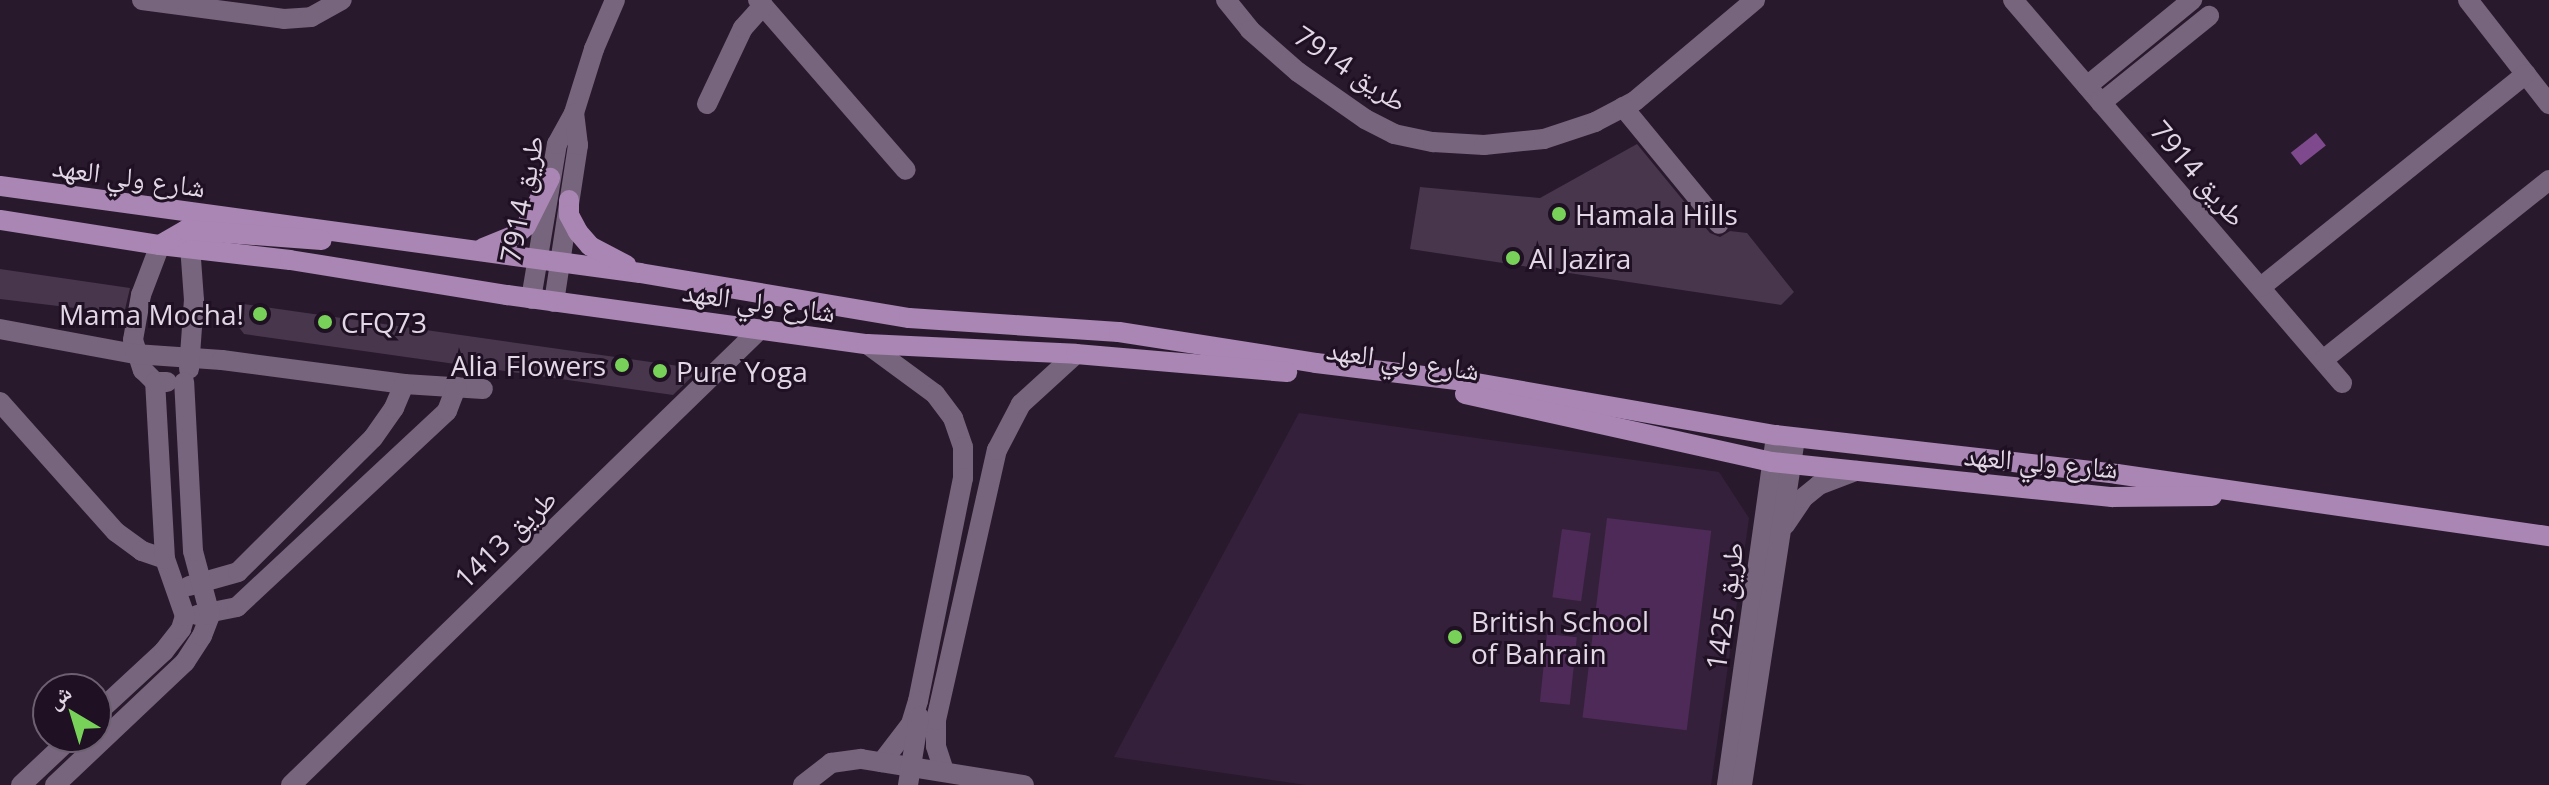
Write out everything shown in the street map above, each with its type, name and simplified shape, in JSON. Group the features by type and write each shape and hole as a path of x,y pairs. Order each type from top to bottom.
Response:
{"main road":[{"path":"479,250 501,243 526,226 550,178"},
{"name":"شارع ولي العهد","path":"0,186 559,261 909,318 1119,332 1260,363 1459,393 1781,463 2141,498 2240,493"},
{"path":"569,200 569,215 590,246 640,273"},
{"path":"0,220 531,299"},
{"path":"160,245 186,230 293,240 370,236"},
{"name":"شارع ولي العهد","path":"531,299 867,344 1260,363 1465,381 1786,436 2117,474 2549,536"}],"street":[{"path":"142,0 297,19 323,12 342,0"},
{"name":"طريق 7914","path":"531,299 560,135 574,113 594,49 615,0"},
{"name":"طريق 7914","path":"1226,0 1250,30 1298,72 1394,134 1433,142 1484,145 1544,139 1595,122 1635,101 1755,0"},
{"name":"طريق 7914","path":"2013,0 2342,383"},
{"path":"2087,86 2192,0"},
{"path":"2472,1 2549,104"},
{"path":"707,104 743,28 760,3 906,170"},
{"path":"2101,103 2209,16"},
{"path":"2261,287 2526,74"},
{"path":"1623,107 1719,224"},
{"name":"طريق 7914","path":"554,302 579,137 574,113"},
{"path":"2323,360 2549,180"},
{"path":"112,699 164,651 181,629 185,616 165,559 155,382 135,354 134,325 160,245"},
{"path":"55,785 185,662 202,636 210,615 193,551 184,382 190,359 194,300 190,246"},
{"path":"0,329 135,354 404,384 483,389"},
{"name":"طريق 1413","path":"291,785 759,330"},
{"path":"867,344 935,394 953,418 963,447 963,478 918,701 911,724 882,762"},
{"path":"944,771 936,746 936,720 989,483 1010,421 1034,389 1076,354"},
{"path":"155,382 184,382"},
{"path":"177,589 238,572 373,438 394,408 404,384"},
{"path":"185,616 210,615 237,607 447,411 456,387"},
{"path":"0,402 116,532 142,551 165,559"},
{"name":"طريق 1425","path":"1727,785 1786,436"},
{"name":"طريق 1425","path":"1742,785 1781,532 1781,463"},
{"path":"1781,532 1790,514 1819,485 1856,471"},
{"path":"963,478 989,483"},
{"path":"910,776 919,726 918,701"},
{"path":"21,785 55,753"},
{"path":"803,785 818,771 845,759 882,762 910,776 944,771 1024,785"}],"shaded area":[{"path":"2316,133 2326,146 2301,165 2291,153"},
{"name":"British School of Bahrain","path":"1299,413 1719,472 1749,518 1711,785 1306,785 1114,757"},
{"path":"1607,518 1711,531 1687,730 1583,718"},
{"path":"1562,529 1591,533 1581,601 1552,597"},
{"path":"1547,634 1577,637 1570,705 1540,702"}],"building":[{"name":"Hamala Hills","path":"1637,144 1710,233 1720,237 1730,231 1747,233 1794,292 1781,305 1410,249 1420,187 1540,198"},
{"path":"0,269 130,288 124,314 0,299"},
{"path":"236,303 700,369 673,395 244,334 235,322"}],"place":[{"name":"Hamala Hills","path":"1559,214"},
{"name":"Al Jazira","path":"1513,258"},
{"name":"Mama Mocha!","path":"260,314"},
{"name":"CFQ73","path":"325,322"},
{"name":"Alia Flowers","path":"622,365"},
{"name":"Pure Yoga","path":"660,371"},
{"name":"British School of Bahrain","path":"1455,637"}]}
